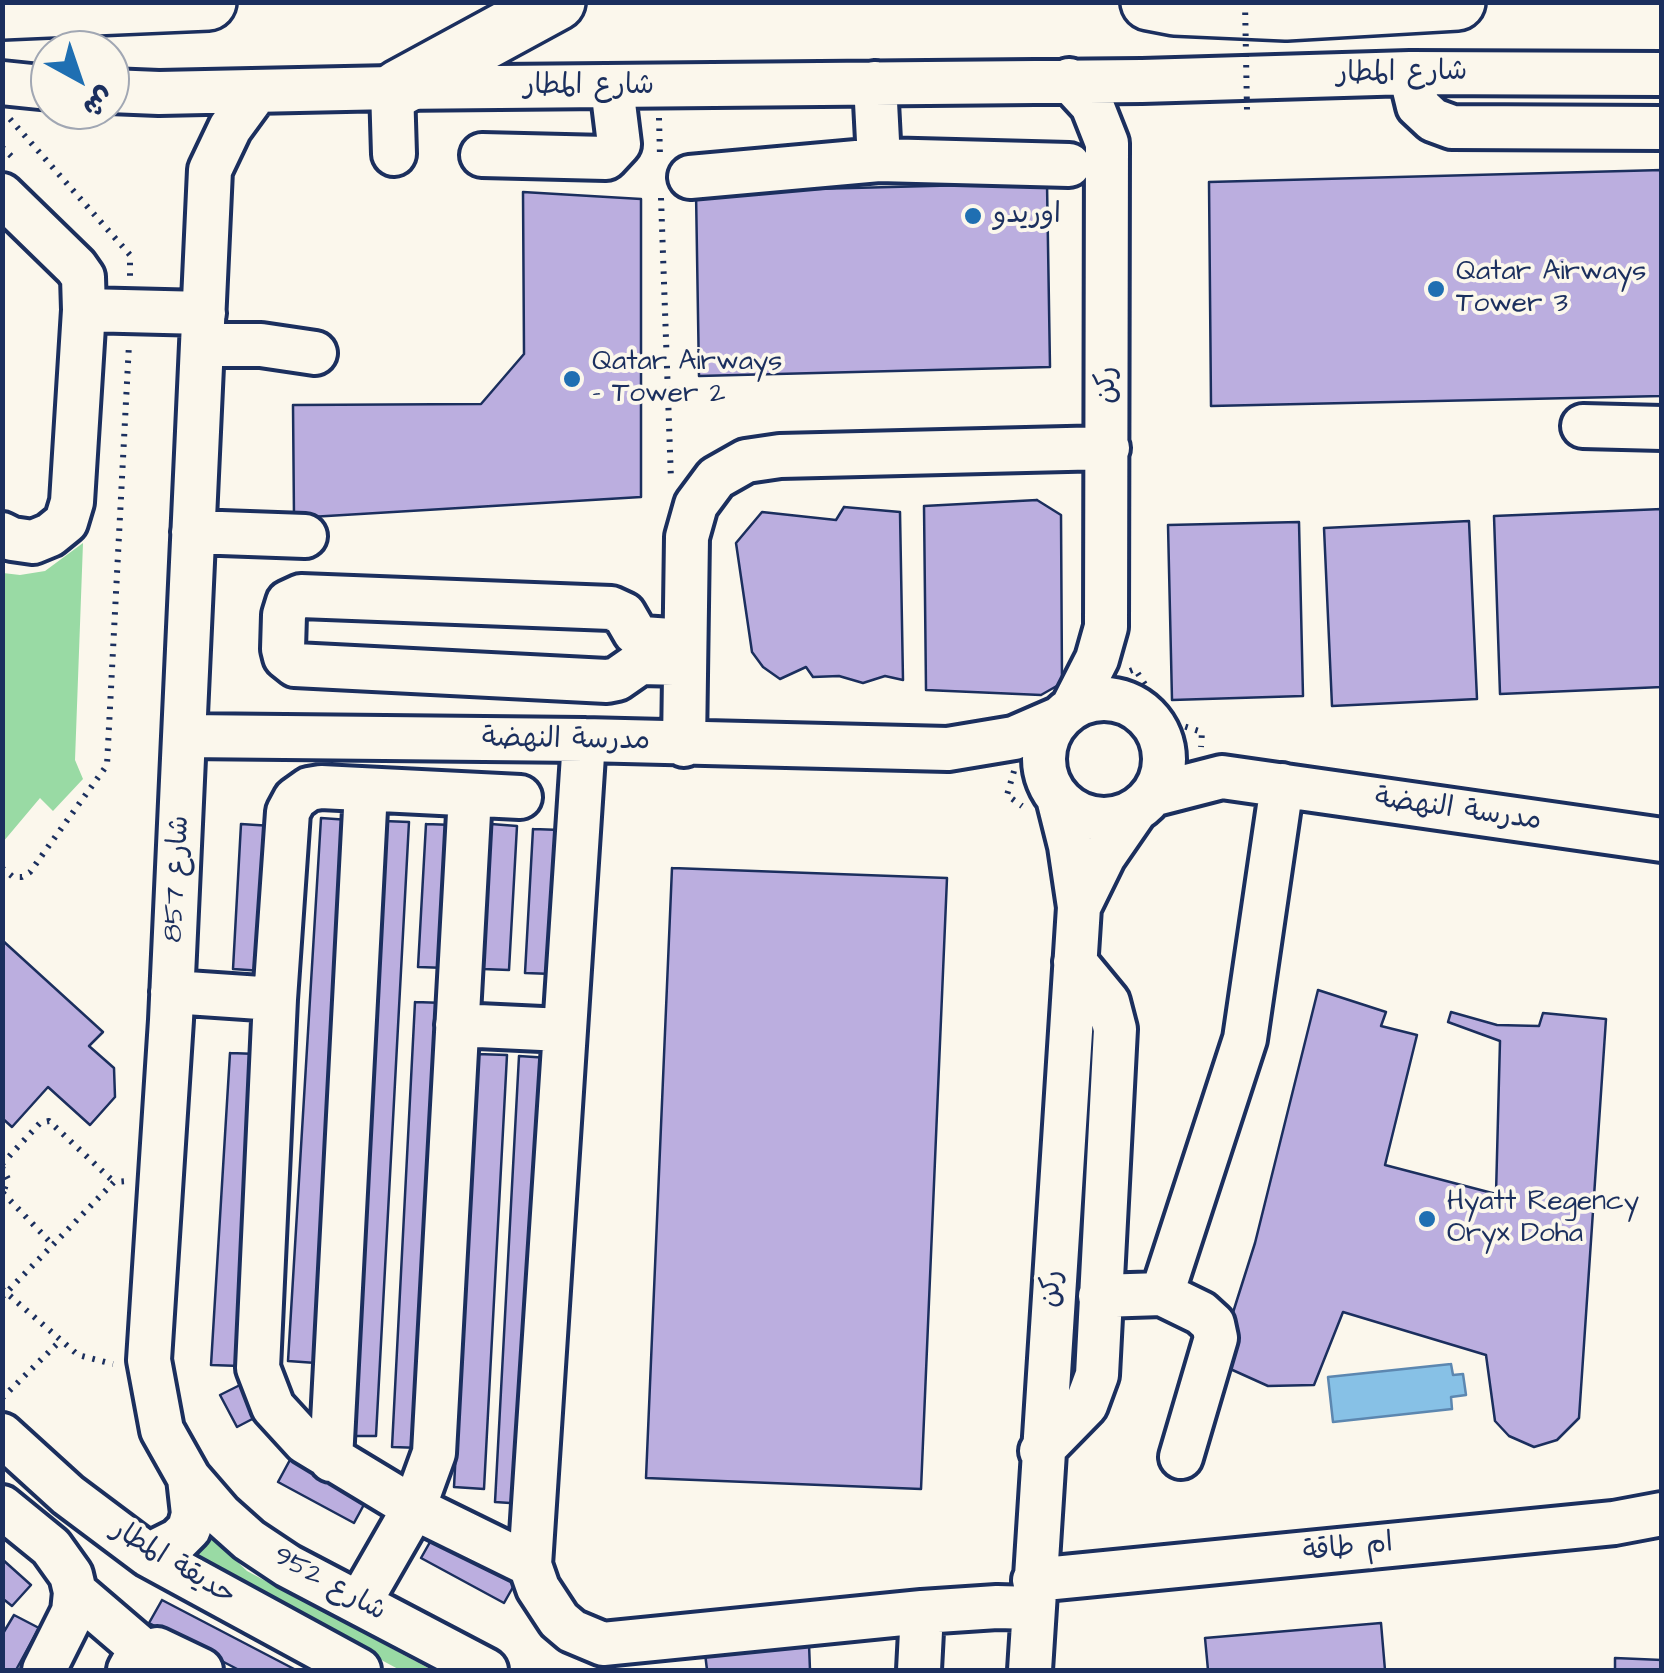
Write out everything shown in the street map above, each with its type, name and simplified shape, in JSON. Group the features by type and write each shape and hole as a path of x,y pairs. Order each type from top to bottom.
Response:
{"highway":[{"path":"2,11 208,2"},
{"path":"396,88 557,2"},
{"path":"1149,2 1175,7 1286,12 1457,2"}],"street":[{"name":"شارع المطار","path":"130,92 1142,81 1410,73 1662,74"},
{"path":"1410,73 1418,106 1433,120 1452,126 1662,128"},
{"path":"1069,80 1092,105 1107,143"},
{"path":"1107,143 1123,106 1142,81"},
{"path":"2,83 30,86"},
{"path":"876,83 879,160"},
{"path":"482,155 606,158 619,144 612,87"},
{"path":"394,154 396,88"},
{"name":"شارع 857","path":"148,1555 178,1540 189,1529 194,1514 189,1478 162,1430 149,1360 172,1006 210,170 230,128 257,91"},
{"name":"شارع 857","path":"159,93 182,115 199,141 210,170"},
{"path":"1489,127 1512,141 1534,145 1634,146 1662,137"},
{"name":"ركن","path":"1066,713 1097,659 1106,628 1107,143"},
{"path":"671,181 879,160 1069,165"},
{"path":"2,195 83,278 84,326 72,502 66,522 50,536 33,542 2,534"},
{"path":"84,326 203,332 315,354"},
{"path":"1583,426 1662,428"},
{"path":"684,745 686,537 696,505 716,478 746,461 780,456 1108,448"},
{"path":"193,532 305,536"},
{"path":"301,596 611,608 624,614 642,638 685,652 640,663 612,681 295,665 283,650 284,615 288,602 301,596"},
{"name":"ركن","path":"1106,628 1123,673 1152,724"},
{"path":"1110,699 1129,704 1152,724 1164,754 1162,775 1144,803 1103,819 1071,810 1053,789 1044,758 1048,737 1066,713 1090,700 1110,699"},
{"name":"مدرسة النهضة","path":"948,749 1014,738 1066,713"},
{"name":"مدرسة النهضة","path":"1152,724 1200,753 1269,783"},
{"name":"مدرسة النهضة","path":"185,736 948,749 971,753 1053,789"},
{"path":"520,797 309,789 296,798 288,812 274,1013 258,1368 264,1390 288,1426 331,1460 404,1502 530,1564 584,740"},
{"name":"مدرسة النهضة","path":"1144,803 1222,777 1662,840"},
{"path":"1162,1294 1244,1038 1269,783"},
{"name":"ركن","path":"1030,1670 1041,1451 1079,907 1073,861 1053,789"},
{"path":"331,1460 366,790"},
{"path":"349,1597 434,1453 470,795"},
{"name":"ركن","path":"1079,907 1104,856 1144,803"},
{"path":"1041,1451 1091,1396 1097,1376 1115,1029 1108,1002 1075,962"},
{"path":"172,1006 274,1013"},
{"path":"457,1025 563,1030"},
{"path":"1100,1296 1162,1294 1201,1313 1213,1324 1216,1338 1181,1456"},
{"name":"حديقة المطار","path":"2,1435 68,1495 148,1555 359,1670"},
{"name":"شارع 952","path":"189,1478 221,1516 249,1540 288,1566 468,1666"},
{"path":"2,1507 63,1561 75,1592 137,1661 157,1650 200,1670"},
{"name":"ام طاقة","path":"530,1564 547,1603 572,1631 603,1644 653,1655 922,1612 997,1607 1034,1594 1662,1514"},
{"path":"44,1670 73,1612 75,1592"},
{"path":"919,1670 922,1612"}],"path":[{"path":"1246,2 1247,110"},
{"path":"658,87 671,181 669,475 692,518"},
{"path":"1123,673 1135,669 1164,714 1177,724 1202,732 1200,753"},
{"path":"52,1245 3,1194 8,1178 2,1165 40,1123 49,1121 114,1182"},
{"path":"108,1363 78,1355 4,1293 114,1182 161,1181"},
{"path":"2,1398 59,1342"}],"green space":[{"path":"83,543 75,760 83,779 53,811 40,798 3,842 3,573 45,571"},
{"path":"203,1529 247,1571 432,1670 400,1670 183,1554"}],"water":[{"path":"1451,1364 1453,1375 1463,1374 1466,1395 1451,1397 1452,1409 1333,1422 1328,1377"}],"building":[{"name":"Qatar Airways Tower 3","path":"1662,170 1662,396 1211,406 1209,182"},
{"path":"1047,183 1050,367 699,376 696,192"},
{"name":"Qatar Airways - Tower 2","path":"523,192 641,199 641,497 294,518 293,405 481,404 524,354"},
{"path":"1037,500 1061,515 1062,683 1041,695 926,690 924,506"},
{"path":"844,507 900,512 903,680 885,676 863,683 839,676 813,677 806,667 780,679 763,667 752,652 736,543 762,512 836,520"},
{"path":"1662,509 1662,687 1500,694 1494,516"},
{"path":"1469,521 1477,699 1332,706 1324,528"},
{"path":"1299,522 1303,696 1172,700 1168,525"},
{"path":"321,818 349,820 316,1363 288,1361"},
{"path":"384,821 409,822 376,1436 351,1436"},
{"path":"241,824 272,826 263,971 233,969"},
{"path":"426,824 454,825 447,968 418,967"},
{"path":"491,824 517,826 509,970 483,969"},
{"path":"533,829 561,830 553,974 525,973"},
{"path":"672,868 947,878 921,1489 646,1478"},
{"path":"2,940 103,1032 89,1046 114,1068 115,1097 90,1125 48,1087 12,1127 2,1118"},
{"name":"Hyatt Regency Oryx Doha","path":"1318,990 1386,1012 1381,1026 1417,1035 1385,1165 1496,1194 1500,1041 1448,1022 1451,1012 1497,1025 1539,1026 1543,1013 1606,1019 1579,1418 1557,1440 1534,1447 1509,1436 1495,1421 1486,1355 1343,1312 1314,1385 1268,1386 1217,1363 1255,1243"},
{"path":"415,1002 445,1003 422,1448 392,1447"},
{"path":"230,1053 258,1054 240,1366 211,1365"},
{"path":"477,1054 507,1055 484,1489 454,1487"},
{"path":"519,1056 549,1058 525,1504 495,1502"},
{"path":"244,1383 260,1415 237,1427 220,1395"},
{"path":"291,1458 367,1499 354,1523 278,1482"},
{"path":"434,1535 517,1580 504,1603 421,1558"},
{"path":"2,1559 31,1585 12,1606 2,1598"},
{"path":"162,1600 296,1670 239,1670 149,1623"},
{"path":"14,1615 39,1628 16,1670 2,1670 2,1635"},
{"path":"1381,1623 1385,1670 1208,1670 1205,1638"},
{"path":"809,1644 810,1670 707,1670 705,1653"},
{"path":"1615,1658 1662,1660 1662,1670 1615,1670"}],"place":[{"name":"اوريدو","path":"973,216"},
{"name":"Qatar Airways Tower 3","path":"1436,289"},
{"name":"Qatar Airways - Tower 2","path":"572,379"},
{"name":"Hyatt Regency Oryx Doha","path":"1427,1219"}]}
